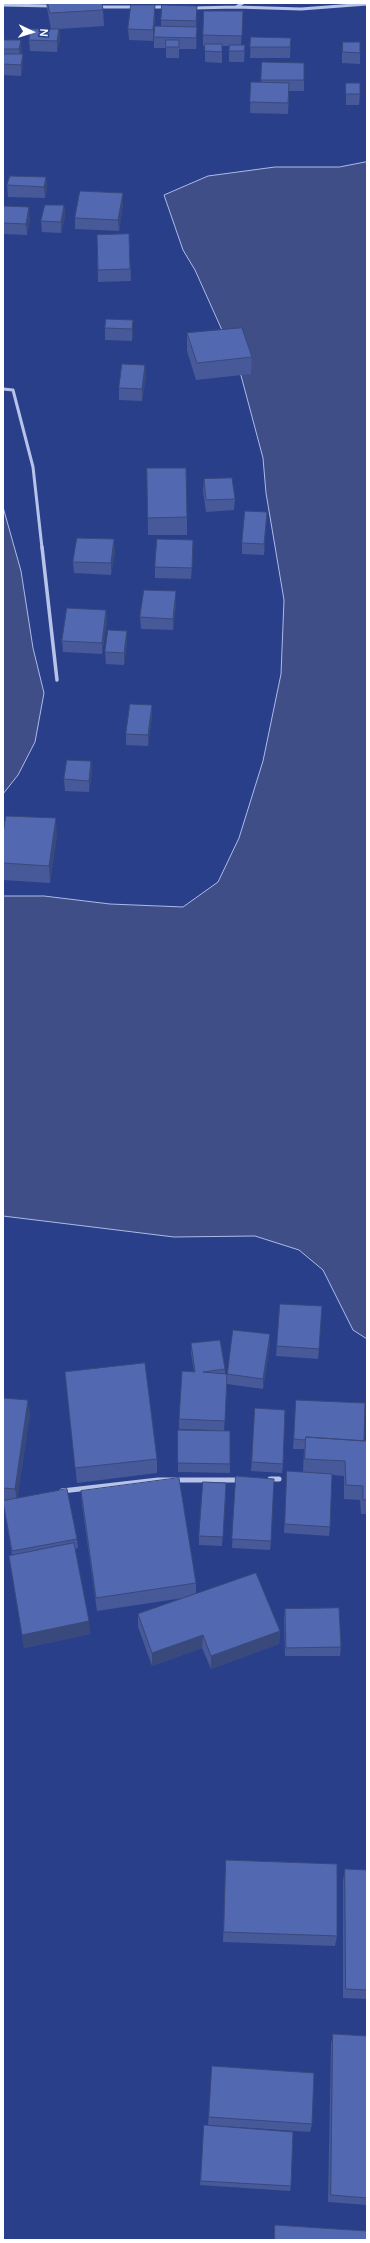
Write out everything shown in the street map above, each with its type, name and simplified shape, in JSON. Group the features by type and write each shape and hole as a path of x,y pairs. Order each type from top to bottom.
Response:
{"street":[{"path":"236,7 242,3"},
{"path":"190,8 236,7 301,9 367,4"},
{"path":"3,5 58,6"},
{"path":"97,7 137,7"},
{"path":"145,7 168,8"},
{"path":"3,389 13,390 34,467 57,680"},
{"path":"264,1479 279,1479"},
{"path":"56,1492 158,1480 249,1480"}],"water":[{"path":"367,162 367,1339 353,1330 323,1270 299,1250 255,1236 174,1237 3,1216 3,896 44,896 110,904 183,907 218,882 239,838 263,761 281,674 284,600 266,493 263,458 239,368 195,270 183,250 164,195 208,176 275,167 339,167"},
{"path":"3,507 21,571 33,648 44,693 35,742 18,775 3,794"}],"building":[{"path":"48,3 102,3 103,10 50,13"},
{"path":"131,5 155,5 153,30 128,29"},
{"path":"162,5 197,6 196,21 161,20"},
{"path":"204,11 243,11 242,36 203,35"},
{"path":"155,26 197,27 196,38 154,37"},
{"path":"31,29 59,29 57,41 29,40"},
{"path":"251,37 291,38 290,47 250,47"},
{"path":"3,40 21,40 19,49 3,49"},
{"path":"166,40 179,40 179,47 166,47"},
{"path":"343,42 360,42 360,53 343,52"},
{"path":"205,44 222,44 222,52 205,51"},
{"path":"230,45 245,45 244,51 229,51"},
{"path":"3,54 23,54 21,65 3,64"},
{"path":"262,62 304,63 304,80 261,80"},
{"path":"251,82 289,83 288,103 250,102"},
{"path":"346,83 360,83 360,94 346,94"},
{"path":"10,176 46,177 44,187 7,185"},
{"path":"80,191 123,193 118,220 75,218"},
{"path":"45,205 64,205 61,222 41,221"},
{"path":"3,206 29,207 26,224 3,223"},
{"path":"129,234 130,269 98,270 97,235"},
{"path":"106,319 133,320 132,329 105,328"},
{"path":"242,328 252,357 197,363 187,333"},
{"path":"122,364 145,365 142,389 119,388"},
{"path":"147,468 186,468 187,517 148,518"},
{"path":"232,478 235,499 206,500 204,479"},
{"path":"245,511 267,512 264,544 242,543"},
{"path":"77,538 114,539 111,563 73,562"},
{"path":"157,539 193,540 192,568 155,567"},
{"path":"144,590 176,591 173,619 140,617"},
{"path":"67,608 106,610 102,643 62,641"},
{"path":"108,630 127,631 124,653 105,652"},
{"path":"130,704 152,705 148,735 126,734"},
{"path":"67,760 91,761 89,781 64,779"},
{"path":"6,816 56,818 49,866 3,863 3,834"},
{"path":"280,1304 322,1306 319,1349 277,1346"},
{"path":"233,1330 270,1334 263,1379 227,1374"},
{"path":"220,1340 225,1369 203,1372 227,1374 225,1421 179,1419 182,1371 195,1372 191,1343"},
{"path":"145,1363 157,1459 75,1468 65,1372"},
{"path":"3,1398 28,1400 15,1489 3,1488"},
{"path":"296,1400 365,1403 364,1441 306,1437 305,1440 294,1439"},
{"path":"255,1408 285,1410 283,1464 252,1462"},
{"path":"178,1430 230,1431 230,1464 178,1463"},
{"path":"306,1437 367,1441 367,1500 363,1500 363,1486 346,1485 345,1461 305,1459"},
{"path":"287,1471 332,1474 330,1527 285,1524"},
{"path":"236,1476 274,1479 271,1541 232,1539"},
{"path":"179,1478 196,1583 96,1598 81,1491"},
{"path":"203,1482 226,1483 223,1537 199,1536"},
{"path":"67,1489 77,1539 12,1551 3,1501"},
{"path":"74,1543 89,1621 22,1635 9,1556"},
{"path":"256,1573 280,1631 211,1656 203,1635 152,1653 138,1614"},
{"path":"339,1608 341,1647 286,1648 285,1609"},
{"path":"226,1860 337,1864 337,1936 224,1932"},
{"path":"345,1869 367,1870 367,1990 346,1989"},
{"path":"333,2034 367,2036 367,2198 331,2195"},
{"path":"212,2066 314,2073 312,2124 209,2117"},
{"path":"204,2125 293,2132 291,2186 201,2181"},
{"path":"275,2225 367,2231 367,2240 275,2240"}]}
